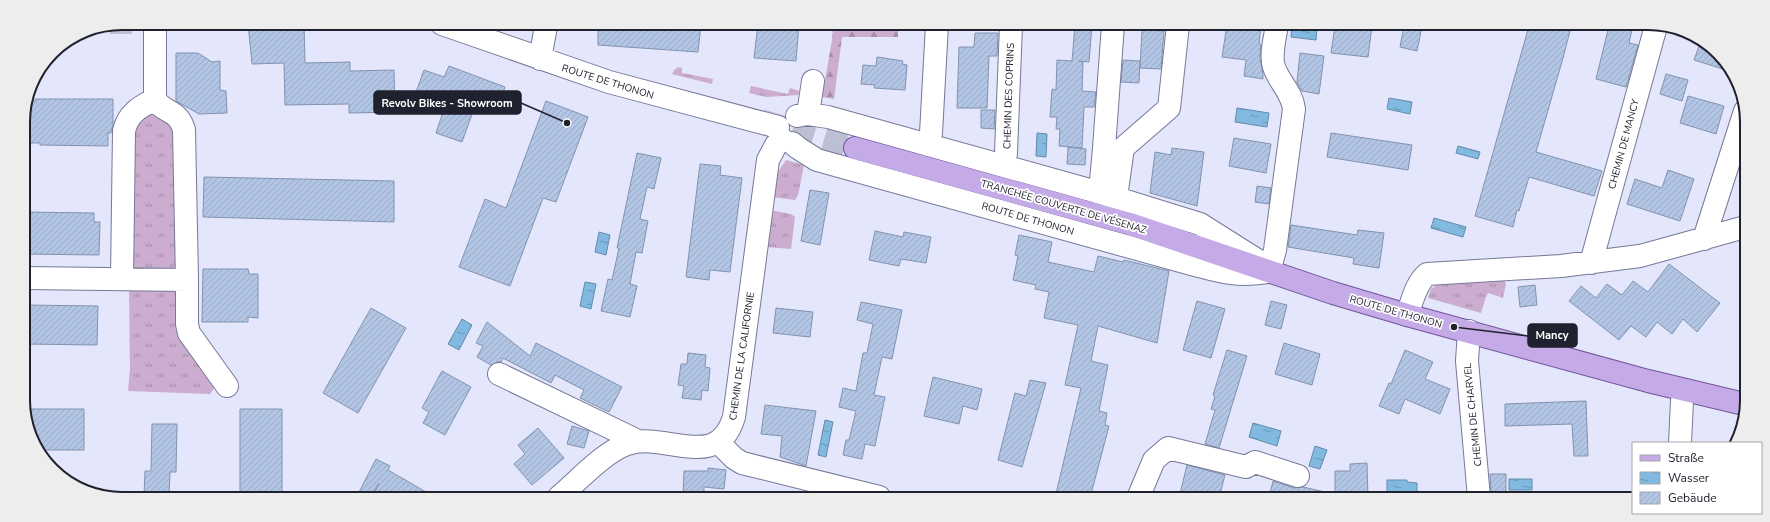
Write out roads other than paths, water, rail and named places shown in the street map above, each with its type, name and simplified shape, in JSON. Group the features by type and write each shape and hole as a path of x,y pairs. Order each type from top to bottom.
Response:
{"main road":[{"name":"TRANCHÉE COUVERTE DE VÉSENAZ","path":"855,148 1130,224 1269,272"},
{"name":"ROUTE DE THONON","path":"1269,272 1407,315 1685,390 1740,403"}],"street":[{"path":"155,30 155,99 158,103 179,118 184,130 188,333 227,386"},
{"name":"ROUTE DE THONON","path":"459,30 540,59 632,89 784,136 798,148 817,160 1226,273 1250,275 1269,272"},
{"path":"540,59 545,30"},
{"path":"928,145 931,133 937,30"},
{"name":"CHEMIN DES COPRINS","path":"1004,166 1006,153 1011,30"},
{"path":"1106,194 1101,181 1113,30"},
{"path":"1106,194 1123,148 1169,108 1177,30"},
{"path":"1269,272 1275,250 1294,109 1291,96 1272,60 1276,30"},
{"name":"CHEMIN DE MANCY","path":"1591,263 1655,31"},
{"path":"803,115 813,81"},
{"path":"122,279 124,131 126,123 136,109 155,99"},
{"name":"ROUTE DE THONON","path":"803,115 828,116 1106,194 1200,224 1257,260 1269,272"},
{"name":"CHEMIN DE LA CALIFORNIE","path":"718,442 731,427 734,417 768,160 784,136 801,139 805,131 803,115"},
{"path":"1704,239 1740,127"},
{"path":"1407,315 1418,286 1427,274 1561,266 1640,256 1740,228"},
{"path":"30,278 187,280"},
{"name":"CHEMIN DE CHARVEL","path":"1469,332 1466,360 1478,492"},
{"path":"499,374 638,441"},
{"path":"1680,442 1682,401 1685,390"},
{"path":"565,492 611,453 625,445 638,441 668,442 688,447 700,448 718,442 734,458 742,463 854,492"},
{"path":"1141,492 1154,460 1168,448 1246,467 1255,462 1298,476"}],"water":[{"path":"1292,30 1317,30 1316,40 1291,37"},
{"path":"1389,98 1412,102 1410,114 1387,109"},
{"path":"1237,108 1269,113 1267,127 1235,122"},
{"path":"1037,133 1047,134 1046,157 1036,156"},
{"path":"1458,146 1480,152 1478,159 1456,153"},
{"path":"1434,218 1466,227 1463,237 1431,228"},
{"path":"599,232 610,235 606,255 595,252"},
{"path":"585,282 596,284 591,309 580,306"},
{"path":"462,319 472,325 459,350 448,344"},
{"path":"825,420 833,422 826,457 818,455"},
{"path":"1253,423 1281,431 1277,446 1249,437"},
{"path":"1315,446 1327,450 1320,469 1309,466"},
{"path":"1509,479 1532,479 1532,490 1509,490"},
{"path":"1387,480 1407,480 1407,482 1417,483 1417,492 1387,492"}],"tunnel":[{"path":"761,120 855,148"}],"place":[{"name":"Revolv Bikes - Showroom","path":"567,123"},
{"name":"Mancy","path":"1454,327"}]}
